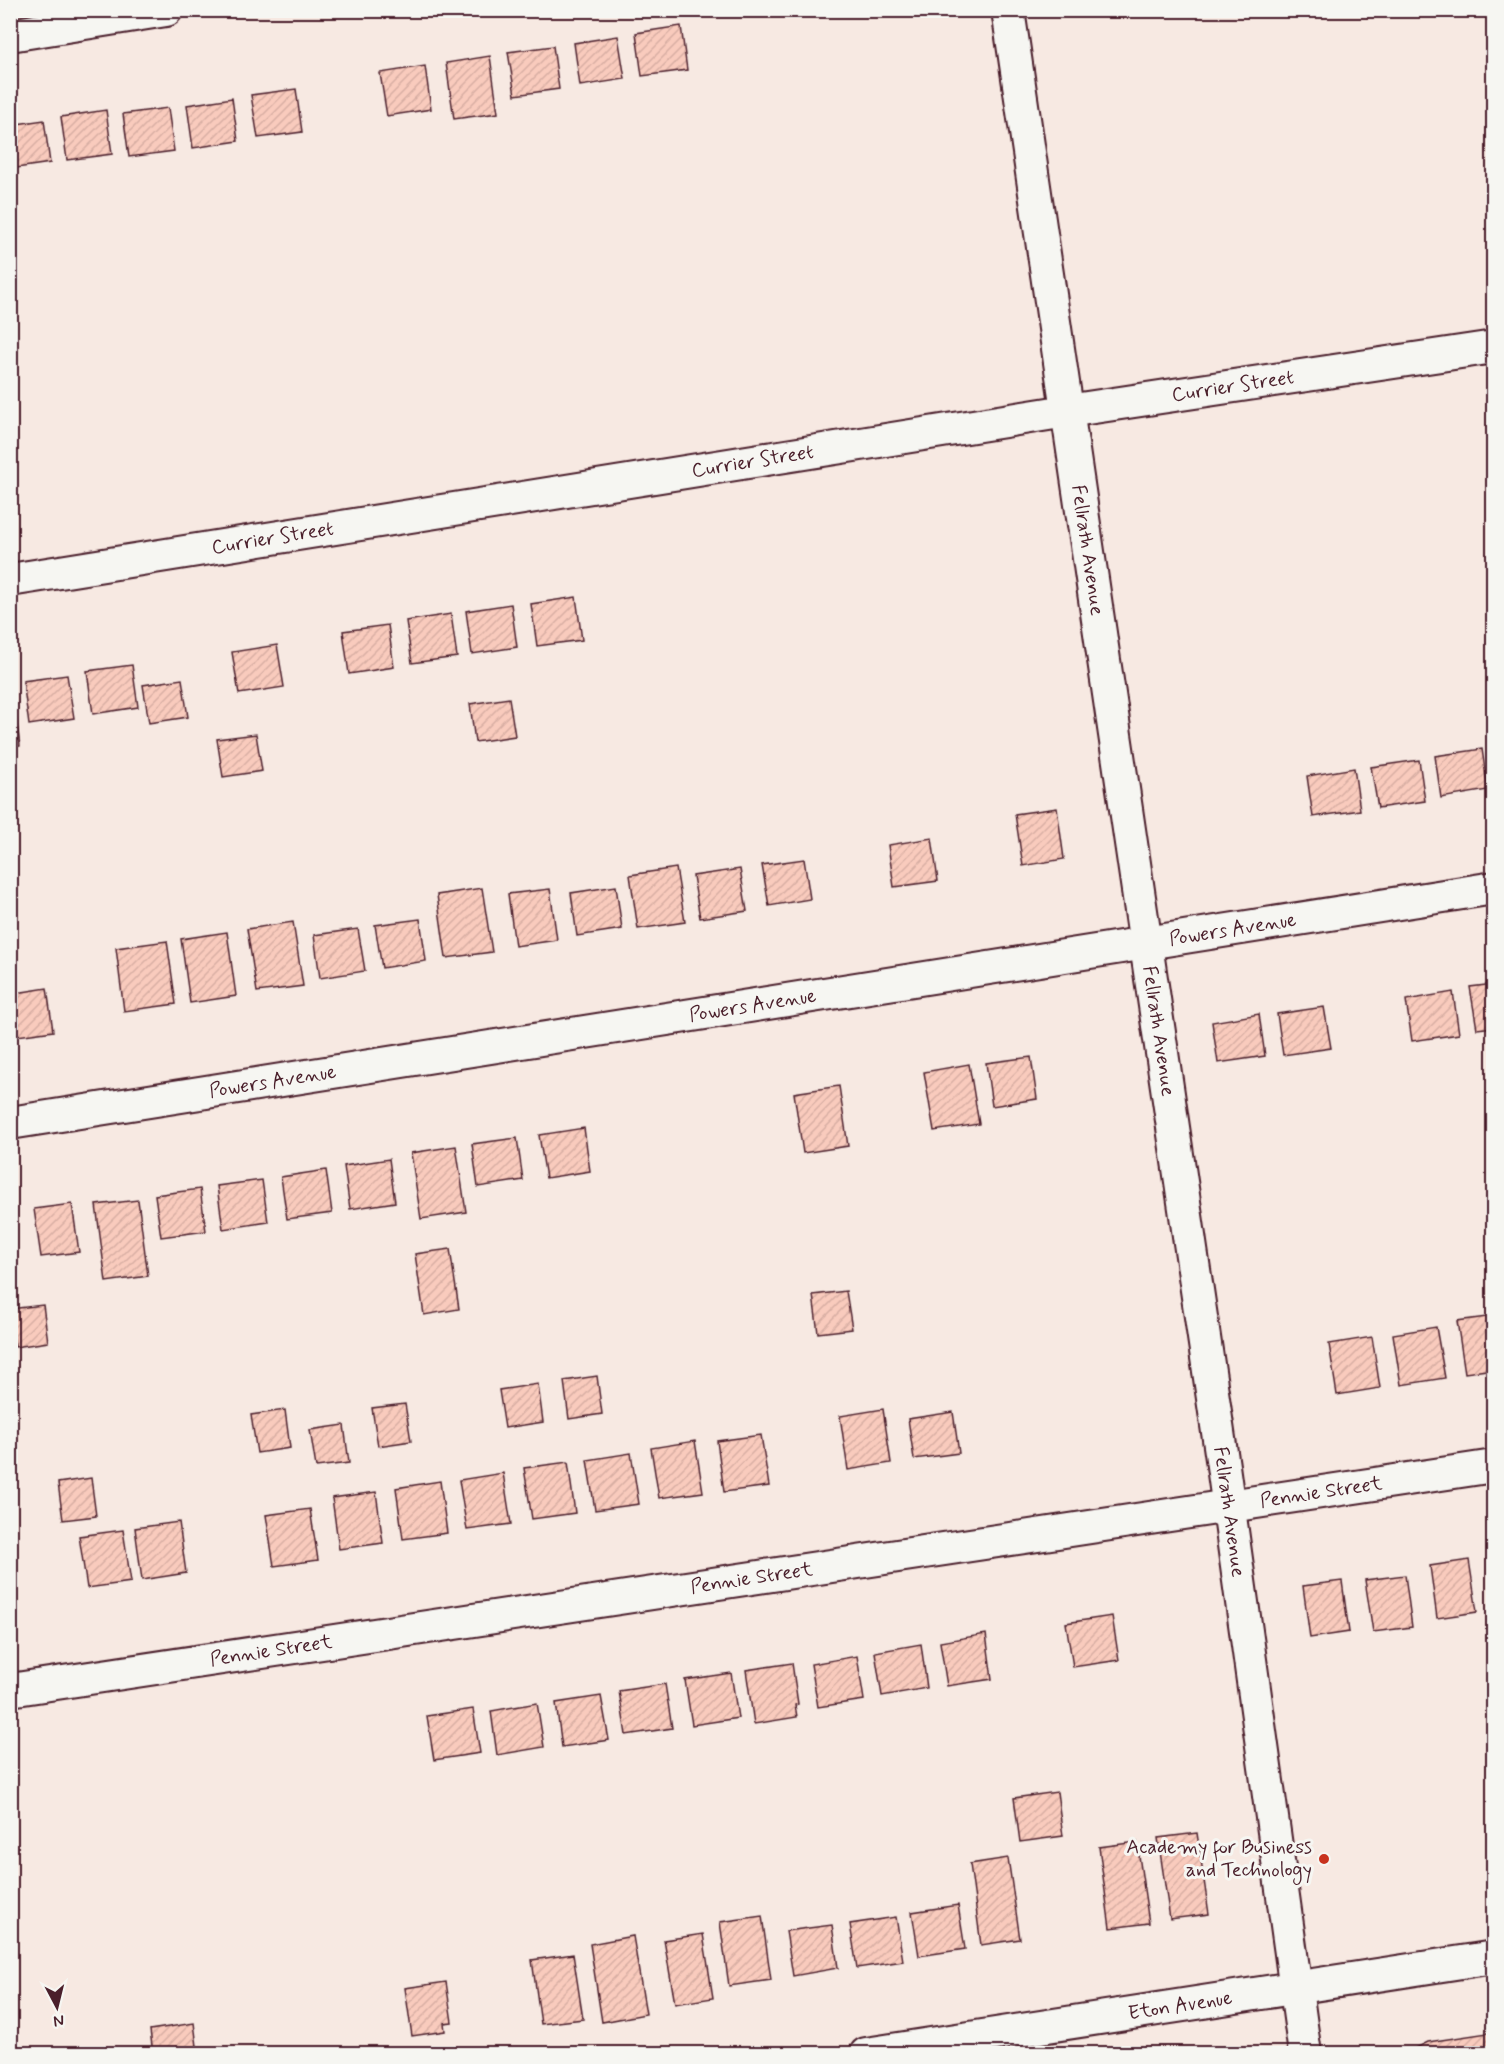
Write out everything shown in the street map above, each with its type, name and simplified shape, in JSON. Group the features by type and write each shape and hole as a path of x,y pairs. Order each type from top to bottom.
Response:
{"street":[{"path":"10,35 166,10"},
{"name":"Fellrath Avenue","path":"1008,10 1229,1507 1305,2054"},
{"name":"Currier Street","path":"10,580 1067,411 1494,347"},
{"name":"Powers Avenue","path":"10,1123 1494,888"},
{"name":"Pennie Street","path":"10,1690 1494,1466"},
{"name":"Eton Avenue","path":"866,2054 1494,1957"}],"building":[{"path":"681,26 687,70 642,76 636,33"},
{"path":"618,36 625,79 580,86 574,43"},
{"path":"553,46 559,89 515,95 508,52"},
{"path":"490,56 498,113 454,119 446,63"},
{"path":"425,66 431,109 387,116 380,73"},
{"path":"296,89 302,132 258,138 251,95"},
{"path":"232,98 238,141 193,148 187,105"},
{"path":"168,108 174,151 129,157 123,114"},
{"path":"106,110 112,154 67,160 61,117"},
{"path":"44,120 50,163 10,169 10,125"},
{"path":"576,597 582,640 537,646 531,604"},
{"path":"511,604 517,647 472,654 466,611"},
{"path":"451,614 457,657 412,663 406,621"},
{"path":"388,625 394,667 349,674 343,631"},
{"path":"277,645 284,687 239,694 232,652"},
{"path":"132,665 138,707 93,714 87,671"},
{"path":"67,675 74,718 29,725 23,681"},
{"path":"182,679 188,717 149,723 143,685"},
{"path":"509,698 515,736 475,742 470,704"},
{"path":"10,709 15,709 20,746 10,748"},
{"path":"256,734 262,771 223,777 217,739"},
{"path":"1482,749 1488,790 1441,798 1435,756"},
{"path":"1419,760 1425,801 1378,808 1371,767"},
{"path":"1354,768 1360,810 1313,817 1307,776"},
{"path":"1057,808 1064,859 1023,866 1015,814"},
{"path":"932,838 938,881 894,887 888,845"},
{"path":"804,859 810,899 769,906 762,865"},
{"path":"676,868 685,922 638,929 630,875"},
{"path":"740,869 747,911 700,918 693,876"},
{"path":"616,886 622,929 577,936 571,893"},
{"path":"482,888 492,952 446,958 437,895"},
{"path":"550,889 557,940 515,946 508,894"},
{"path":"420,919 426,961 382,968 375,925"},
{"path":"293,922 303,986 257,992 247,929"},
{"path":"358,929 365,971 320,978 314,935"},
{"path":"227,932 236,996 190,1003 181,939"},
{"path":"167,941 176,1004 124,1011 116,948"},
{"path":"1494,984 1494,1027 1477,1029 1470,987"},
{"path":"47,988 53,1031 10,1037 10,994"},
{"path":"1453,992 1459,1034 1412,1041 1406,1000"},
{"path":"1324,1007 1331,1048 1283,1055 1277,1014"},
{"path":"1259,1014 1265,1056 1218,1063 1212,1022"},
{"path":"1031,1057 1037,1099 992,1106 986,1063"},
{"path":"969,1064 979,1124 934,1131 924,1072"},
{"path":"839,1086 848,1146 803,1153 794,1093"},
{"path":"584,1128 590,1171 546,1178 539,1135"},
{"path":"517,1138 523,1180 478,1187 472,1144"},
{"path":"456,1146 466,1212 421,1219 411,1153"},
{"path":"389,1159 395,1202 350,1209 344,1166"},
{"path":"326,1170 332,1213 287,1219 281,1177"},
{"path":"262,1180 268,1222 223,1229 217,1186"},
{"path":"200,1189 206,1231 161,1237 155,1195"},
{"path":"138,1200 148,1276 106,1282 96,1205"},
{"path":"72,1204 79,1252 41,1257 34,1209"},
{"path":"450,1249 459,1309 424,1315 415,1254"},
{"path":"846,1291 852,1329 818,1333 813,1295"},
{"path":"43,1305 48,1342 15,1347 10,1309"},
{"path":"1494,1316 1494,1369 1465,1373 1457,1321"},
{"path":"1436,1327 1445,1378 1401,1385 1393,1334"},
{"path":"1372,1337 1380,1388 1337,1395 1329,1344"},
{"path":"597,1376 602,1414 569,1419 564,1381"},
{"path":"538,1384 543,1422 505,1428 499,1390"},
{"path":"405,1404 411,1441 378,1446 372,1408"},
{"path":"883,1409 891,1463 848,1470 840,1416"},
{"path":"285,1410 290,1448 257,1453 251,1415"},
{"path":"953,1412 959,1453 914,1459 908,1419"},
{"path":"344,1425 349,1463 316,1467 310,1430"},
{"path":"761,1435 769,1486 724,1492 717,1441"},
{"path":"695,1441 703,1492 659,1498 651,1448"},
{"path":"631,1453 639,1504 595,1510 587,1460"},
{"path":"568,1462 575,1513 532,1519 524,1468"},
{"path":"503,1473 511,1524 467,1530 459,1480"},
{"path":"91,1478 96,1516 63,1520 58,1483"},
{"path":"440,1481 447,1533 403,1539 396,1488"},
{"path":"376,1492 383,1543 339,1549 332,1498"},
{"path":"310,1509 318,1560 274,1566 266,1515"},
{"path":"179,1522 186,1573 142,1580 135,1528"},
{"path":"123,1530 131,1582 87,1588 79,1536"},
{"path":"1469,1560 1477,1612 1437,1618 1430,1566"},
{"path":"1405,1575 1412,1627 1373,1632 1365,1580"},
{"path":"1342,1581 1349,1632 1310,1638 1303,1586"},
{"path":"1112,1616 1119,1660 1073,1667 1066,1623"},
{"path":"986,1634 992,1679 947,1686 940,1642"},
{"path":"921,1644 927,1688 882,1696 875,1652"},
{"path":"857,1656 864,1700 818,1707 811,1664"},
{"path":"792,1663 798,1704 795,1705 797,1717 754,1724 746,1670"},
{"path":"731,1673 738,1718 692,1725 685,1680"},
{"path":"665,1684 672,1728 626,1735 619,1691"},
{"path":"601,1696 609,1740 562,1747 556,1703"},
{"path":"537,1703 544,1747 497,1755 491,1711"},
{"path":"473,1709 480,1753 434,1760 427,1716"},
{"path":"1057,1792 1063,1836 1020,1842 1014,1798"},
{"path":"1197,1833 1209,1914 1170,1919 1158,1838"},
{"path":"1137,1842 1149,1923 1110,1928 1099,1847"},
{"path":"1008,1858 1020,1939 981,1945 970,1864"},
{"path":"958,1905 965,1949 919,1956 912,1912"},
{"path":"762,1916 771,1980 729,1986 720,1922"},
{"path":"896,1917 903,1961 857,1968 850,1924"},
{"path":"832,1925 838,1968 793,1976 786,1931"},
{"path":"703,1934 713,1998 675,2004 664,1940"},
{"path":"633,1936 646,2014 602,2022 590,1944"},
{"path":"573,1954 583,2019 541,2024 532,1960"},
{"path":"446,1982 452,2022 444,2023 445,2031 412,2036 405,1988"},
{"path":"194,2023 198,2054 153,2054 150,2030"},
{"path":"1494,2032 1494,2054 1411,2054 1414,2049 1428,2042"}],"place":[{"name":"Academy for Business and Technology","path":"1324,1859"}]}
